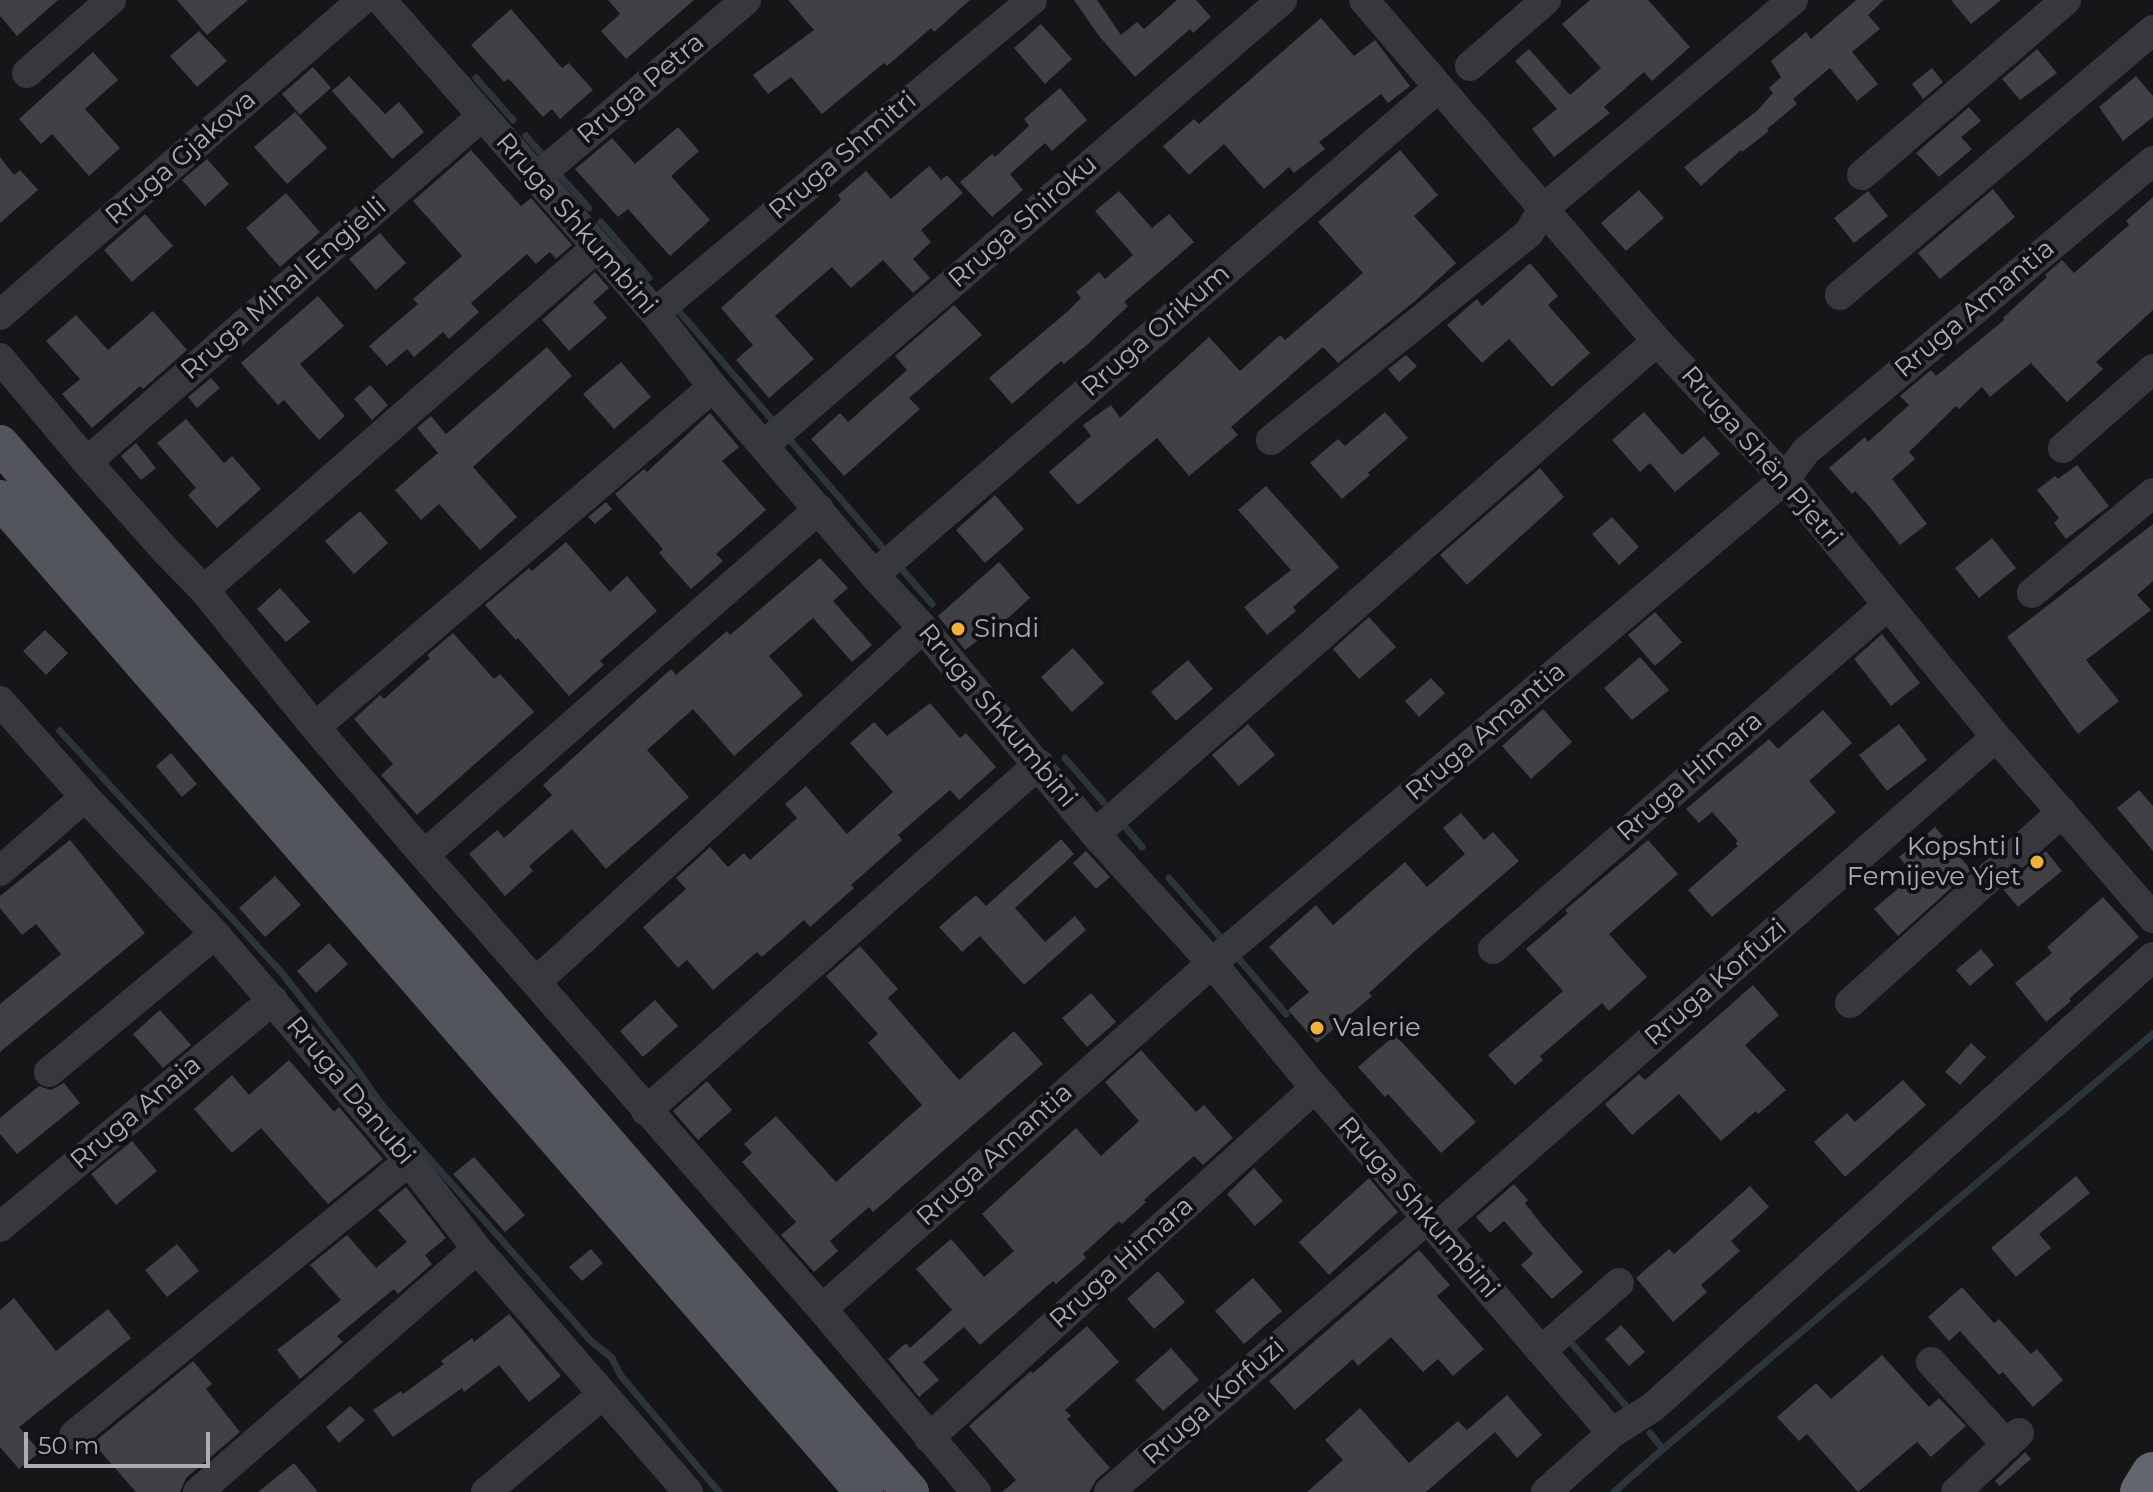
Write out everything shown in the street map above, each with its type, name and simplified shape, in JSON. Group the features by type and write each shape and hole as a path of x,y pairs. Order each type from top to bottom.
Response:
{"highway":[{"path":"2142,1492 2153,1474"}],"main road":[{"path":"0,444 910,1492"},
{"path":"0,499 864,1492"}],"street":[{"path":"27,73 111,0"},
{"name":"Rruga Gjakova","path":"0,315 362,0"},
{"name":"Rruga Shkumbini","path":"381,0 655,313 713,387 923,628 1095,834 1212,963 1315,1088 1612,1433"},
{"name":"Rruga Petra","path":"536,178 746,0"},
{"name":"Rruga Shmitri","path":"655,313 1032,0"},
{"name":"Rruga Shiroku","path":"764,445 1282,0"},
{"name":"Rruga Shën Pjetri","path":"1364,0 1657,341 1785,479 1996,737 2153,918"},
{"path":"1470,66 1546,0"},
{"path":"1271,440 1529,233 1542,210 1793,0"},
{"path":"1862,175 2066,0"},
{"path":"1840,295 2153,30"},
{"name":"Rruga Orikum","path":"874,575 1438,88"},
{"name":"Rruga Mihal Engjelli","path":"87,462 482,116"},
{"name":"Rruga Amantia","path":"822,1309 1212,963 1785,479 1806,451 2153,161"},
{"path":"204,590 597,247"},
{"path":"1095,834 1657,341"},
{"path":"0,358 87,462 204,590 424,855 822,1309 976,1492"},
{"path":"2063,448 2153,369"},
{"path":"315,727 713,387"},
{"path":"2032,593 2153,493"},
{"path":"424,855 819,509"},
{"name":"Rruga Himara","path":"1493,949 1888,605"},
{"path":"536,982 923,628"},
{"name":"Rruga Danubi","path":"0,701 273,1000 409,1161 477,1249 688,1492"},
{"name":"Rruga Korfuzi","path":"1109,1492 1431,1223 1996,737"},
{"path":"646,1111 1039,764"},
{"path":"0,871 85,797"},
{"path":"1850,1003 2062,812"},
{"path":"49,1072 215,934"},
{"path":"1546,1492 1612,1433 1653,1407 2153,957"},
{"name":"Rruga Anaia","path":"0,1227 273,1000"},
{"name":"Rruga Himara","path":"929,1438 1315,1088"},
{"path":"74,1435 409,1161"},
{"path":"198,1492 477,1249"},
{"path":"1541,1351 1619,1283"},
{"path":"1931,1362 2013,1439 1956,1492"},
{"path":"486,1492 603,1394"}],"building":[{"path":"0,0 58,0 17,36 0,16"},
{"path":"177,0 248,0 207,35"},
{"path":"608,0 694,0 626,59 601,31 620,14"},
{"path":"788,0 970,0 934,32 931,28 887,66 884,63 822,114 791,77 768,94 753,75 814,30"},
{"path":"1074,0 1097,0 1121,35 1137,22 1144,29 1177,0 1196,0 1211,17 1193,33 1190,29 1135,77 1099,36"},
{"path":"1590,0 1648,0 1690,47 1652,81 1644,72 1604,107 1610,113 1554,157 1532,129 1557,109 1515,61 1529,49 1570,95 1601,68 1562,24"},
{"path":"1856,0 1884,0 1868,15 1880,29 1852,52 1878,84 1857,101 1830,68 1793,99 1797,104 1767,129 1769,131 1741,150 1701,186 1684,167 1758,110 1773,93 1769,88 1781,77 1771,61 1806,32 1811,39"},
{"path":"1951,0 2001,0 1971,24"},
{"path":"511,9 562,68 569,63 593,90 560,119 552,109 543,117 509,79 504,82 471,45"},
{"path":"1321,18 1354,56 1375,40 1410,86 1388,103 1381,94 1319,142 1325,149 1294,173 1289,167 1264,189 1224,144 1189,175 1163,146 1194,119 1199,124"},
{"path":"1041,24 1072,59 1045,84 1014,48"},
{"path":"199,31 227,61 197,87 170,56"},
{"path":"2037,49 2057,73 2020,100 2002,79"},
{"path":"93,52 118,80 85,109 120,148 89,176 52,134 41,144 19,119"},
{"path":"313,67 331,88 300,115 282,94"},
{"path":"1932,68 1943,82 1923,99 1912,84"},
{"path":"349,76 385,114 399,102 424,132 392,159 332,91"},
{"path":"2136,76 2153,96 2153,117 2123,141 2099,107"},
{"path":"1060,88 1087,120 1052,151 1045,143 1010,174 1023,190 992,217 960,182 992,154 995,157 1029,126 1024,119"},
{"path":"1969,107 1981,121 1961,137 1972,149 1939,177 1916,153"},
{"path":"295,112 327,148 287,184 254,147"},
{"path":"678,127 699,151 671,176 710,220 670,256 628,209 618,217 575,169 612,138 635,164"},
{"path":"471,150 521,206 531,198 572,245 556,259 550,252 536,264 527,254 471,303 479,312 449,339 443,332 414,357 407,349 387,366 369,346 418,304 413,299 462,256 413,201"},
{"path":"1400,150 1438,195 1414,216 1456,263 1415,301 1338,363 1323,347 1231,427 1238,435 1189,476 1157,438 1078,505 1049,472 1091,436 1083,425 1111,405 1120,418 1209,337 1240,371 1280,335 1285,340 1363,273 1318,222"},
{"path":"0,157 14,175 20,170 38,190 0,223"},
{"path":"207,159 229,184 205,206 182,180"},
{"path":"929,166 941,180 947,175 963,193 921,230 931,242 913,259 930,278 913,293 883,260 851,288 832,267 775,316 814,359 769,398 736,360 753,345 721,308 841,200 838,195 866,171 891,199"},
{"path":"1993,189 2015,217 1940,279 1918,253"},
{"path":"1639,190 1664,218 1626,251 1601,223"},
{"path":"1119,191 1152,228 1169,214 1194,242 1124,302 1128,306 1088,344 1064,364 1061,361 1012,404 989,378 1068,311 1081,298 1076,292 1099,272 1105,279 1133,255 1095,211"},
{"path":"1868,191 1888,216 1854,243 1834,218"},
{"path":"286,193 320,232 280,267 246,228"},
{"path":"2153,197 2153,310 2096,362 2103,369 2067,402 2031,363 1990,397 1982,387 1959,409 1956,406 1909,452 1915,459 1892,479 1927,524 1900,545 1868,505 1855,491 1852,494 1829,468 1865,437 1868,442 1909,405 1900,396 1931,370 1936,376 2004,320 2062,260 2074,273 2129,225 2126,221"},
{"path":"145,214 173,246 132,282 104,250"},
{"path":"380,233 406,263 376,290 349,259"},
{"path":"1530,263 1558,296 1548,305 1590,353 1552,387 1509,339 1482,363 1447,325 1477,299 1482,306"},
{"path":"595,272 609,288 593,302 607,318 569,351 542,320"},
{"path":"318,296 344,326 300,364 345,416 319,440 284,400 278,405 241,363"},
{"path":"954,305 982,335 909,398 920,409 844,476 811,439 840,413 848,422 907,370 895,356"},
{"path":"153,311 187,350 92,428 62,394 80,379 46,341 76,315 108,350"},
{"path":"547,347 572,376 473,467 517,517 480,550 439,504 421,520 395,490 438,453 417,428 431,416 446,434"},
{"path":"1406,355 1417,366 1399,382 1388,369"},
{"path":"621,362 651,397 614,429 583,394"},
{"path":"211,378 220,388 197,408 188,397"},
{"path":"370,385 388,405 372,420 354,399"},
{"path":"1385,412 1408,438 1342,499 1310,463 1338,439 1345,446"},
{"path":"1644,412 1682,455 1704,436 1720,454 1675,492 1650,463 1640,472 1612,440"},
{"path":"710,413 739,447 722,461 766,510 716,554 723,561 691,589 659,553 663,549 615,494 644,469 647,472"},
{"path":"186,419 224,463 232,456 261,489 217,528 188,495 196,488 157,443"},
{"path":"136,443 156,468 141,480 121,456"},
{"path":"2077,465 2109,506 2066,539 2054,523 2059,518 2037,490"},
{"path":"1540,468 1564,497 1467,585 1440,555"},
{"path":"1266,486 1339,567 1293,607 1296,611 1267,635 1244,607 1291,570 1238,510"},
{"path":"995,495 1024,529 985,563 956,530"},
{"path":"606,502 612,509 595,524 588,517"},
{"path":"360,511 388,543 354,574 325,541"},
{"path":"1612,517 1639,547 1619,565 1592,534"},
{"path":"2153,524 2153,581 2137,595 2151,610 2086,660 2119,701 2078,734 2007,637"},
{"path":"1992,538 2016,568 1979,598 1955,568"},
{"path":"566,542 610,592 627,576 657,611 600,661 604,665 569,696 485,605"},
{"path":"820,558 848,588 833,601 872,645 852,662 813,618 769,656 803,695 734,756 693,709 647,750 689,797 606,869 572,829 529,866 533,871 505,896 469,854 497,830 504,838 552,795 543,785 671,669 676,675 727,631 730,635"},
{"path":"999,562 1030,598 995,630 965,650 938,616"},
{"path":"280,588 310,622 286,642 257,609"},
{"path":"1655,612 1682,642 1655,666 1628,635"},
{"path":"1369,617 1396,647 1359,679 1333,649"},
{"path":"45,630 68,653 46,675 23,651"},
{"path":"453,633 494,679 500,674 534,712 417,815 381,775 393,764 354,719 380,695 384,699"},
{"path":"1882,634 1920,683 1891,706 1854,659"},
{"path":"1073,648 1104,683 1072,712 1041,677"},
{"path":"1640,657 1669,690 1632,720 1604,688"},
{"path":"1188,660 1213,689 1176,721 1151,692"},
{"path":"1431,678 1445,693 1419,717 1405,701"},
{"path":"930,703 960,738 966,733 996,767 959,800 950,790 898,835 902,840 810,927 804,920 762,957 757,952 713,990 687,960 678,968 643,927 686,889 676,878 710,847 728,867 744,853 750,860 797,818 785,804 806,786 847,834 893,792 850,743 874,722 887,736"},
{"path":"1543,709 1572,742 1531,779 1502,746"},
{"path":"1823,710 1852,743 1809,781 1836,812 1712,917 1688,890 1738,846 1735,843 1738,841 1712,812 1699,823 1686,809 1769,739 1778,749"},
{"path":"1248,724 1275,755 1239,786 1212,755"},
{"path":"1899,724 1927,760 1887,791 1859,755"},
{"path":"171,753 197,784 182,797 156,766"},
{"path":"2139,790 2153,806 2153,851 2117,808"},
{"path":"1461,813 1484,840 1493,832 1519,861 1418,948 1369,993 1372,996 1317,1043 1288,1010 1309,992 1269,947 1316,905 1333,925 1405,862 1427,887 1465,854 1443,828"},
{"path":"1935,827 1971,870 1898,936 1874,909 1914,875 1899,857"},
{"path":"1061,839 1074,854 1015,908 1045,942 1075,916 1086,930 1024,985 980,936 962,952 939,927 976,895 986,906"},
{"path":"70,840 145,933 0,1052 0,1004 61,954 36,924 22,935 0,908 0,896"},
{"path":"1648,840 1678,874 1609,934 1647,977 1609,1011 1602,1003 1540,1056 1543,1060 1515,1085 1488,1055 1563,991 1526,949 1568,913 1565,910"},
{"path":"1086,851 1110,877 1096,889 1073,863"},
{"path":"2046,851 2062,871 2018,907 2003,889"},
{"path":"275,876 301,905 265,937 239,908"},
{"path":"2103,897 2139,937 2046,1022 2015,983 2052,953 2047,947"},
{"path":"329,943 348,964 316,993 297,971"},
{"path":"860,946 898,989 888,998 959,1080 1014,1031 1043,1064 873,1212 869,1207 830,1241 838,1251 814,1272 781,1235 796,1222 742,1162 752,1153 744,1144 776,1116 836,1182 922,1105 868,1043 878,1034 826,976"},
{"path":"1981,949 1994,965 1970,986 1956,970"},
{"path":"1753,985 1779,1015 1745,1045 1786,1090 1721,1141 1679,1094 1632,1135 1605,1104 1639,1074 1645,1080"},
{"path":"1091,993 1116,1022 1087,1047 1062,1018"},
{"path":"655,1000 678,1026 643,1057 620,1031"},
{"path":"160,1010 191,1045 163,1068 133,1034"},
{"path":"1395,1035 1476,1122 1441,1153 1388,1094 1385,1097 1358,1067"},
{"path":"1971,1043 1986,1057 1960,1085 1945,1072"},
{"path":"1141,1050 1196,1112 1204,1105 1233,1138 1203,1165 1194,1156 1122,1224 1119,1221 1083,1254 1086,1258 1056,1284 1053,1281 980,1345 964,1327 923,1362 939,1380 919,1397 888,1359 906,1343 910,1348 952,1310 916,1269 951,1239 984,1277 1014,1251 982,1214 1076,1128 1101,1156 1139,1121 1105,1082"},
{"path":"289,1060 334,1112 339,1107 383,1159 328,1204 261,1128 232,1153 194,1109 232,1075 249,1095"},
{"path":"1903,1080 1926,1105 1845,1177 1814,1142 1847,1113 1855,1122"},
{"path":"707,1081 732,1110 698,1140 673,1111"},
{"path":"64,1083 80,1103 17,1154 0,1134 0,1118 39,1086 51,1090"},
{"path":"132,1141 157,1171 116,1205 91,1174"},
{"path":"474,1157 525,1215 505,1232 453,1174"},
{"path":"1254,1168 1283,1201 1255,1226 1227,1194"},
{"path":"2076,1176 2090,1193 2039,1234 2051,1248 2016,1277 1991,1248"},
{"path":"1369,1178 1398,1212 1329,1275 1299,1242"},
{"path":"1514,1184 1528,1200 1525,1203 1541,1224 1583,1272 1552,1299 1521,1265 1533,1254 1504,1221 1490,1233 1476,1217"},
{"path":"1750,1186 1769,1207 1731,1241 1740,1251 1701,1285 1707,1292 1673,1322 1636,1278 1669,1249 1674,1254"},
{"path":"406,1187 446,1238 425,1255 432,1264 398,1294 394,1289 337,1336 343,1342 300,1379 277,1350 341,1300 310,1265 347,1235 376,1268 407,1242 378,1210"},
{"path":"177,1244 199,1271 167,1297 145,1270"},
{"path":"591,1249 603,1263 582,1281 569,1267"},
{"path":"1419,1250 1450,1285 1437,1296 1484,1349 1453,1376 1438,1359 1423,1372 1391,1337 1358,1366 1353,1359 1295,1410 1269,1381"},
{"path":"1158,1271 1185,1302 1154,1329 1127,1299"},
{"path":"1253,1278 1282,1311 1244,1344 1215,1311"},
{"path":"1962,1287 1994,1323 1999,1319 2031,1354 2037,1349 2063,1380 2033,1407 2003,1372 1999,1375 1960,1331 1949,1341 1928,1317"},
{"path":"14,1298 56,1351 108,1309 131,1338 19,1427 40,1452 19,1469 0,1447 0,1310"},
{"path":"509,1314 561,1376 529,1402 499,1365 464,1392 462,1388 393,1437 373,1410 401,1391 403,1394 444,1364 441,1361 472,1338 474,1342"},
{"path":"1621,1325 1645,1352 1629,1366 1605,1339"},
{"path":"1087,1326 1119,1362 1065,1410 1071,1416 1067,1419 1110,1468 1097,1479 1089,1492 1002,1492 1016,1480 969,1426"},
{"path":"1171,1348 1199,1380 1163,1411 1135,1380"},
{"path":"1882,1355 1929,1407 1939,1398 1966,1426 1931,1457 1917,1442 1858,1492 1807,1434 1799,1441 1777,1417 1816,1383 1831,1399"},
{"path":"193,1361 212,1384 206,1389 240,1432 186,1478 180,1492 136,1492 93,1443"},
{"path":"1507,1395 1542,1435 1517,1458 1495,1432 1426,1492 1307,1492 1343,1460 1325,1440 1360,1408 1409,1463 1458,1421 1467,1430"},
{"path":"350,1406 365,1420 339,1443 326,1427"},
{"path":"2025,1452 2031,1459 2000,1486 1995,1481"},
{"path":"294,1463 318,1492 258,1492"}],"waterway":[{"path":"476,78 513,120"},
{"path":"526,136 545,158"},
{"path":"561,177 589,208"},
{"path":"601,222 649,278"},
{"path":"677,309 774,422"},
{"path":"790,440 887,553"},
{"path":"900,567 932,604"},
{"path":"60,731 281,972 382,1105 591,1341 612,1358 621,1376 719,1492"},
{"path":"1065,758 1103,802"},
{"path":"1121,822 1142,847"},
{"path":"1169,878 1221,938"},
{"path":"1239,959 1286,1014"},
{"path":"1650,1433 1663,1449 2153,1034"},
{"path":"1574,1346 1627,1407"},
{"path":"1614,1492 1663,1449"}],"place":[{"name":"Sindi","path":"958,629"},
{"name":"Kopshti I Femijeve Yjet","path":"2037,862"},
{"name":"Valerie","path":"1317,1028"}]}
